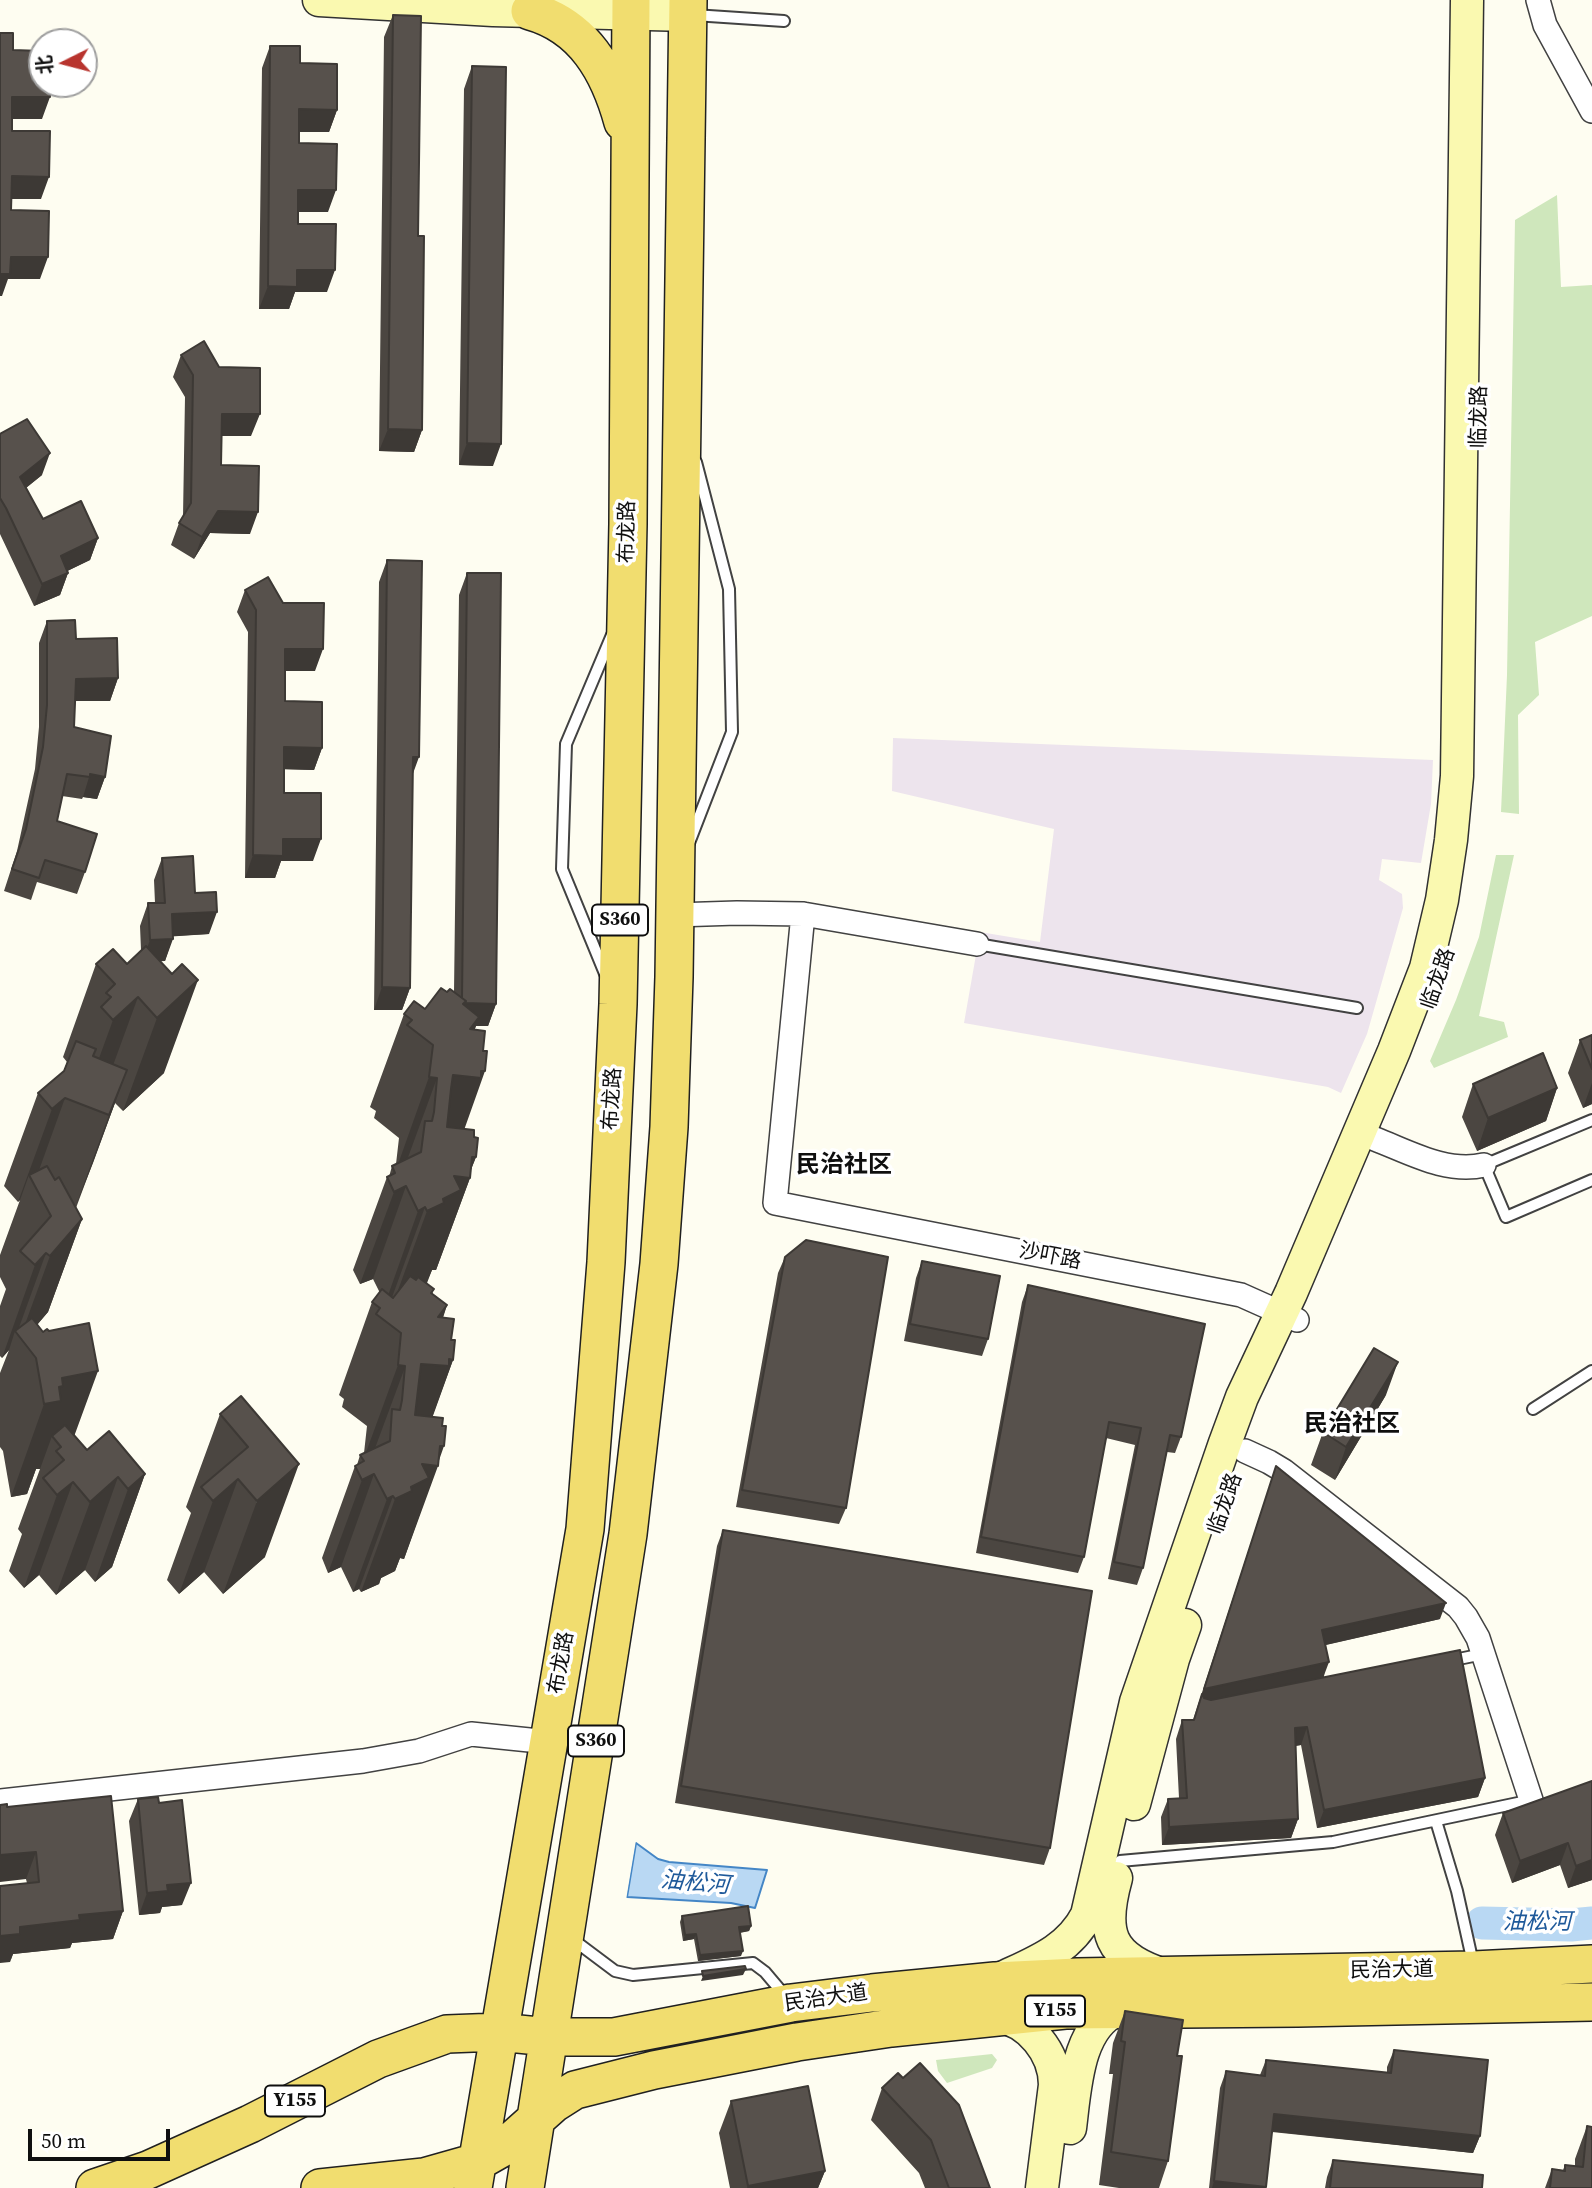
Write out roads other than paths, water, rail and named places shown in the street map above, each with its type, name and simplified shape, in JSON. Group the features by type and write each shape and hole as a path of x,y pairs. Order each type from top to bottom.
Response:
{"main road":[{"path":"319,0 530,11 636,5 688,7"},
{"name":"临龙路","path":"1100,1902 1120,1861 1172,1659 1281,1356 1290,1316 1411,1011 1426,968 1442,900 1451,840 1458,749 1467,0"},
{"name":"临龙路","path":"1100,1902 1142,1681 1242,1396 1290,1316 1375,1139 1429,1012 1449,957 1465,886 1473,828 1485,0"},
{"name":"布龙路","path":"475,2175 585,1529 606,1262 618,1004 626,601 630,153 636,5"},
{"name":"S360","path":"524,2188 628,1534 659,1264 669,1127 676,878 688,7"},
{"path":"530,11 552,19 583,40 612,91 620,111 630,153"},
{"path":"1100,1902 1117,1947 1129,1960 1142,1968 1164,1975"},
{"path":"1062,2188 1064,2095 1040,2043 997,1999 1038,1961 1060,1948 1079,1930 1100,1902"},
{"name":"民治大道","path":"320,2188 424,2177 475,2175 553,2104 575,2090 654,2070 797,2042 891,2028 997,1999 1164,1975 1474,1970 1592,1964"},
{"name":"民治大道","path":"95,2188 148,2170 250,2124 378,2059 447,2034 499,2032 548,2037 614,2037 791,2003 872,1993 997,1999 1065,2010 1312,2008 1592,2001"},
{"path":"1042,2188 1064,2095 1089,2039 1101,2020 1108,2013 1119,2009"}],"street":[{"path":"1538,0 1545,25 1592,111"},
{"name":"沙吓路","path":"803,914 775,1203 1241,1295 1290,1316"},
{"path":"675,915 803,914 977,944"},
{"path":"1375,1139 1447,1166 1484,1165"},
{"path":"1245,1451 1284,1471 1458,1607 1474,1628 1536,1800"},
{"path":"0,1801 363,1761 419,1751 471,1734 549,1742"}],"lane":[{"path":"688,7 784,21"},
{"path":"676,878 732,732 729,589 681,405"},
{"path":"618,1004 562,869 566,744 626,601"},
{"path":"977,944 1357,1008"},
{"path":"1592,1120 1484,1165 1506,1217 1592,1180"},
{"path":"1533,1409 1592,1371"},
{"path":"1443,1662 1483,1654"},
{"path":"1120,1861 1308,1846 1367,1837 1536,1800"},
{"path":"1436,1821 1457,1891 1474,1970"},
{"path":"565,1933 604,1964 624,1974 753,1964 765,1972 791,2003"}],"water":[{"path":"636,1843 658,1859 669,1862 767,1870 755,1908 731,1903 627,1897"},
{"path":"1581,1910 1583,1937 1483,1935 1481,1912 1547,1914"}],"waterway":[{"name":"油松河","path":"1482,1923 1592,1923"}],"district":[{"name":"民治社区","path":"844,1166"},
{"name":"民治社区","path":"1352,1425"}]}
